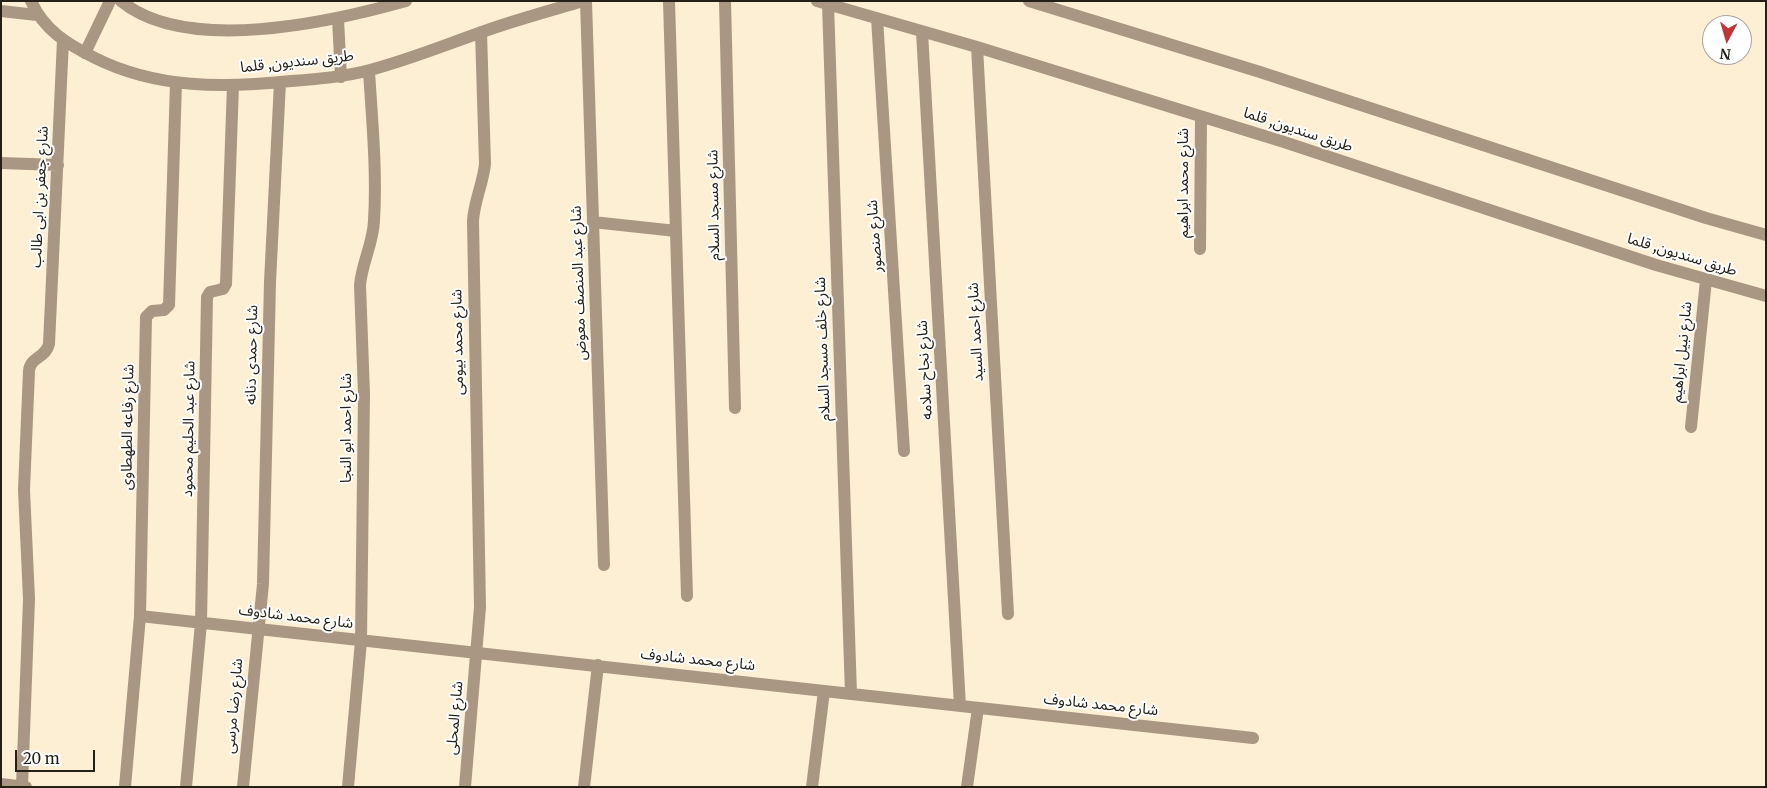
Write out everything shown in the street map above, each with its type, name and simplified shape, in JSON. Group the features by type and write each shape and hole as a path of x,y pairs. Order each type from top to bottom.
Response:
{"street":[{"name":"طريق سنديون, قلما","path":"32,1 37,14 48,29 85,53 129,73 176,83 204,86 341,77 369,70 481,32 585,1"},
{"path":"85,53 110,1"},
{"path":"121,1 131,10 152,20 199,29 283,27 338,19 406,1"},
{"name":"شارع عبد المنصف معوض","path":"585,1 604,565"},
{"path":"669,1 687,596"},
{"name":"شارع مسجد السلام","path":"725,1 735,408"},
{"path":"1029,1 1260,72 1697,215 1766,235"},
{"name":"طريق سنديون, قلما","path":"823,3 977,47 1201,117 1706,280 1766,296"},
{"name":"شارع خلف مسجد السلام","path":"823,3 851,694"},
{"path":"1,10 37,14"},
{"name":"شارع منصور","path":"877,18 904,451"},
{"path":"338,19 341,77"},
{"name":"شارع محمد بيومى","path":"476,652 480,571 473,221 475,199 484,177 485,164 481,32"},
{"name":"شارع نجاح سلامه","path":"922,32 960,706"},
{"name":"شارع جعفر بن ابى طالب","path":"22,786 29,591 24,490 28,381 32,362 44,354 49,344 63,40"},
{"name":"شارع احمد السيد","path":"977,47 1008,614"},
{"name":"شارع احمد ابو النجا","path":"348,787 361,641 364,394 360,285 361,270 373,237 375,196 369,70"},
{"name":"شارع حمدى دنانه","path":"258,629 263,584 266,519 270,282 280,82"},
{"name":"شارع رفاعه الطهطاوى","path":"126,787 140,616 146,317 152,311 166,308 169,300 176,83"},
{"name":"شارع عبد الحليم محمود","path":"186,787 201,623 207,297 210,292 223,290 226,284 233,85"},
{"name":"شارع محمد ابراهيم","path":"1200,249 1201,117"},
{"path":"1,163 58,165"},
{"path":"593,222 676,231"},
{"name":"شارع نبيل ابراهيم","path":"1691,427 1706,280"},
{"name":"شارع محمد شادوف","path":"140,616 1253,738"},
{"name":"شارع رضا مرسى","path":"243,787 258,629"},
{"name":"شارع المحلى","path":"466,787 476,652"},
{"path":"584,787 598,666"},
{"path":"812,787 824,691"},
{"path":"967,787 978,708"},
{"path":"1,784 26,787"}]}
